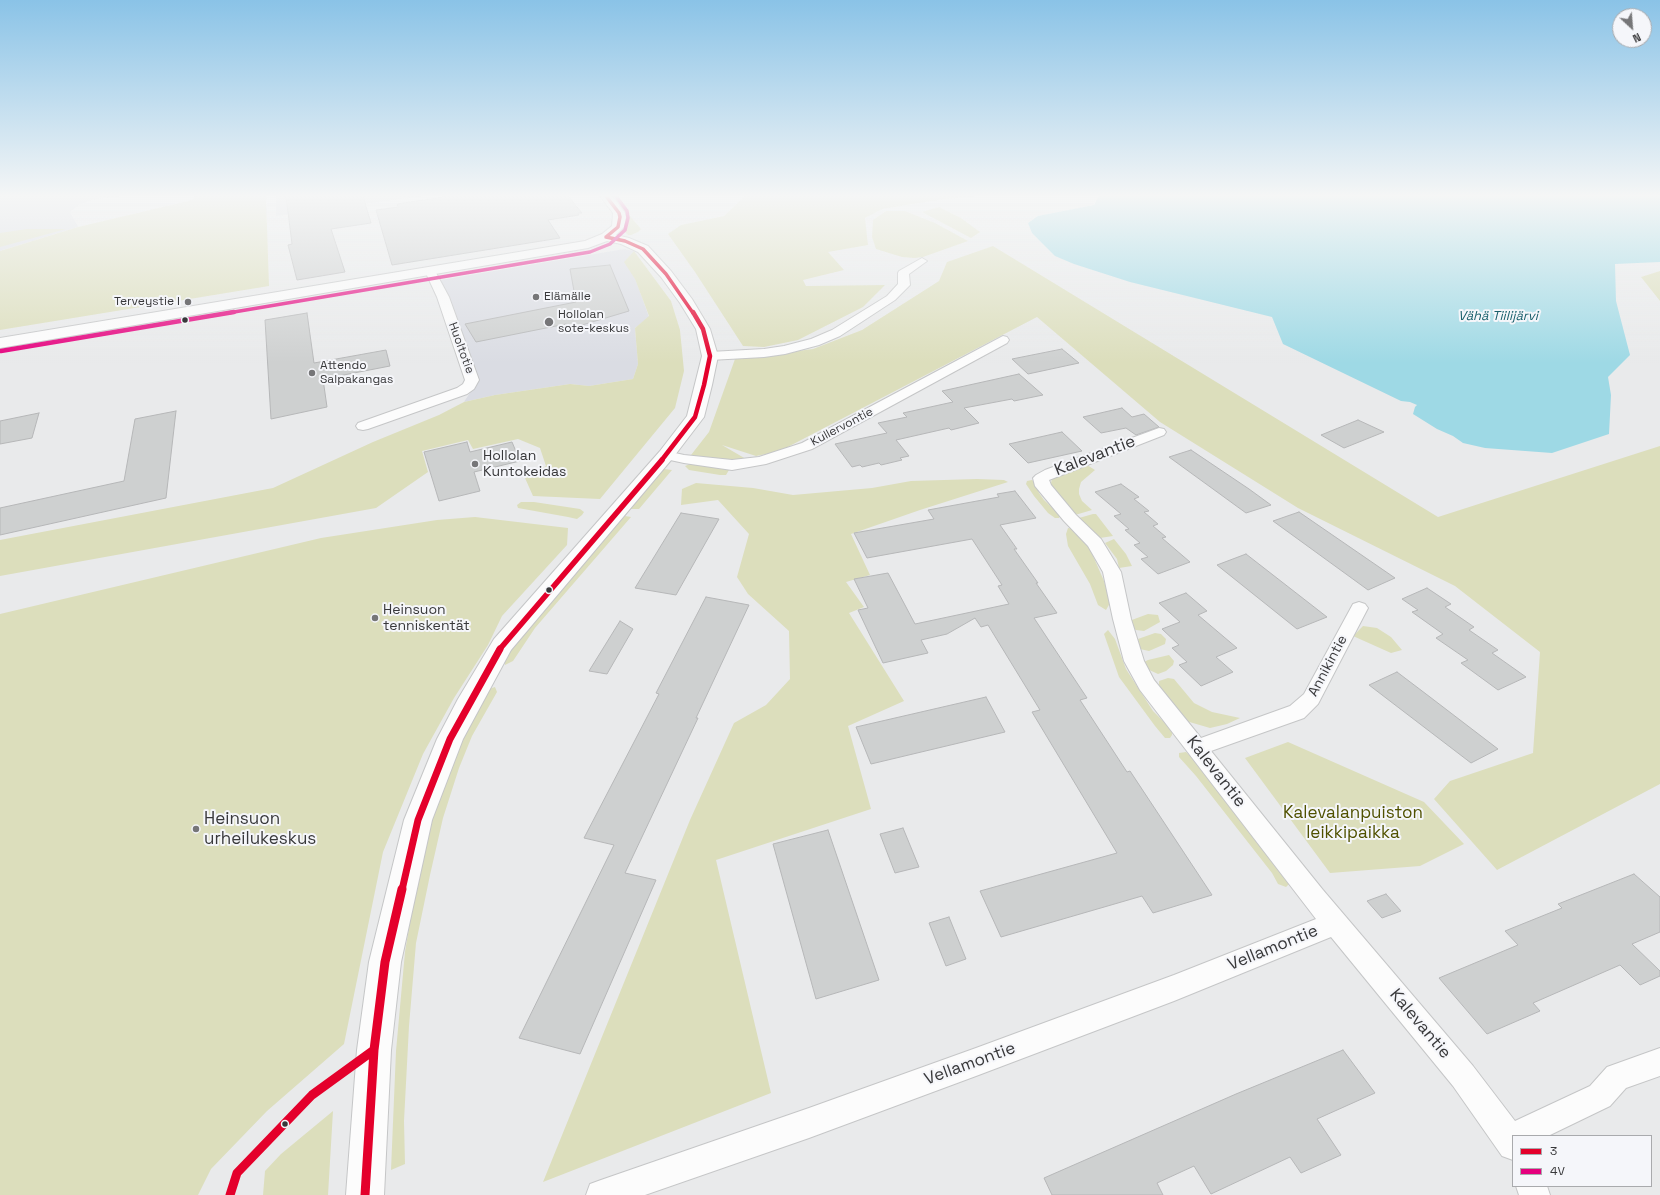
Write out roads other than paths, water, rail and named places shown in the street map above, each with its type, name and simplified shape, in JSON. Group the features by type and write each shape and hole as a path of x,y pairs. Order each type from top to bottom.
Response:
{"street":[{"path":"0,343 544,252"},
{"path":"365,1195 374,1050 384,962 418,820 450,739 467,706 502,646 666,455 695,417 710,356 703,329 687,302 666,274 646,252"},
{"path":"710,356 764,353 785,350 816,342 836,333 891,298 904,285 903,273 922,262"},
{"name":"Huoltotie","path":"364,426 462,391 469,386 472,380 443,298 430,271"},
{"name":"Kullervontie","path":"666,455 684,459 732,465 761,461 807,446 1003,340"},
{"name":"Kalevantie","path":"1159,432 1050,473 1042,478 1043,486 1102,553 1112,572 1122,619 1134,661 1148,685 1335,923 1463,1076 1512,1138"},
{"name":"Annikintie","path":"1197,748 1297,712 1311,699 1359,608"},
{"name":"Vellamontie","path":"601,1195 809,1123 976,1062 1174,988 1335,923"},
{"path":"1521,1135 1600,1096 1617,1077 1660,1062"}],"water":[{"name":"Vähä Tiilijärvi","path":"1051,252 1660,252 1660,262 1615,264 1616,301 1630,355 1608,377 1611,395 1609,434 1552,453 1485,448 1463,443 1413,414 1417,405 1410,402 1401,401 1283,344 1272,317 1130,282 1074,264 1055,256"}],"place":[{"name":"Elämälle","path":"536,297"},
{"name":"Terveystie I","path":"188,302"},
{"name":"Hollolan sote-keskus","path":"549,322"},
{"name":"Attendo Salpakangas","path":"312,373"},
{"name":"Hollolan Kuntokeidas","path":"475,464"},
{"name":"Heinsuon tenniskentät","path":"375,618"},
{"name":"Heinsuon urheilukeskus","path":"196,829"}],"park label":[{"name":"Kalevalanpuiston leikkipaikka","path":"1353,823"}]}
